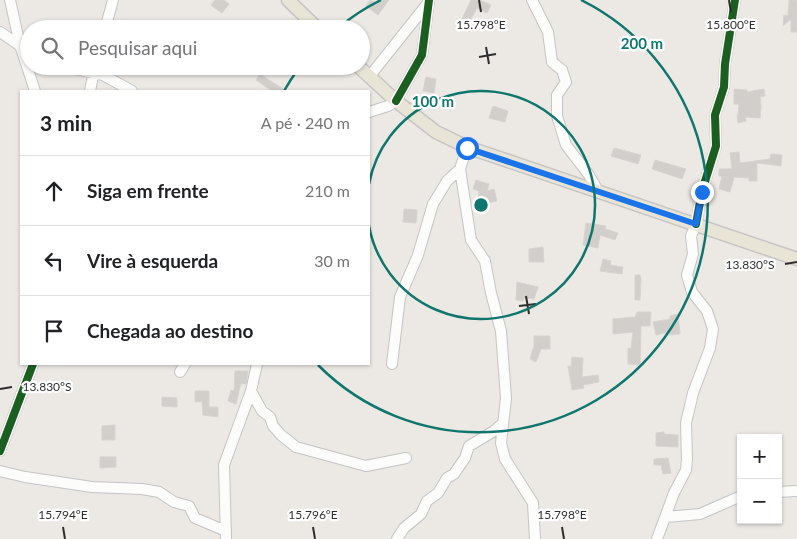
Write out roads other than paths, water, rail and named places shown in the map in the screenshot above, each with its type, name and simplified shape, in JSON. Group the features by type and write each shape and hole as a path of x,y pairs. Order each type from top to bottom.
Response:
{"main road":[{"path":"288,0 309,20"},
{"path":"369,77 436,132 467,148 797,259"}],"street":[{"path":"10,0 20,34"},
{"path":"107,20 113,0"},
{"path":"532,0 548,32 552,62 562,70 566,82 557,95 557,116 566,145 589,175 598,191"},
{"path":"657,539 674,493 686,470 686,423 693,393 710,348 713,329 707,312 692,292 687,275 693,254 691,236 696,224 702,192 716,146 715,115 724,87 725,64 735,0"},
{"path":"369,77 428,2"},
{"path":"370,112 388,106 396,100 422,55 428,2"},
{"path":"0,32 20,45"},
{"path":"31,75 35,90"},
{"path":"90,90 93,75"},
{"path":"103,75 130,90"},
{"path":"467,148 460,169 471,240 485,261 501,331 506,398 501,443 505,459 533,502 535,539"},
{"path":"392,364 400,297 418,254 433,204 447,181 460,169"},
{"path":"0,452 33,365"},
{"path":"226,535 224,465 258,365"},
{"path":"250,391 262,411 270,417 273,426 281,436 296,447 366,466 406,458"},
{"path":"397,539 404,528 421,514 427,501 438,493 447,478 454,474 465,458 469,446 502,424"},
{"path":"0,471 25,477 92,487 142,489 160,492 174,502 189,506 195,518 226,535"},
{"path":"782,492 797,491"},
{"path":"666,517 700,514 737,498"}]}
